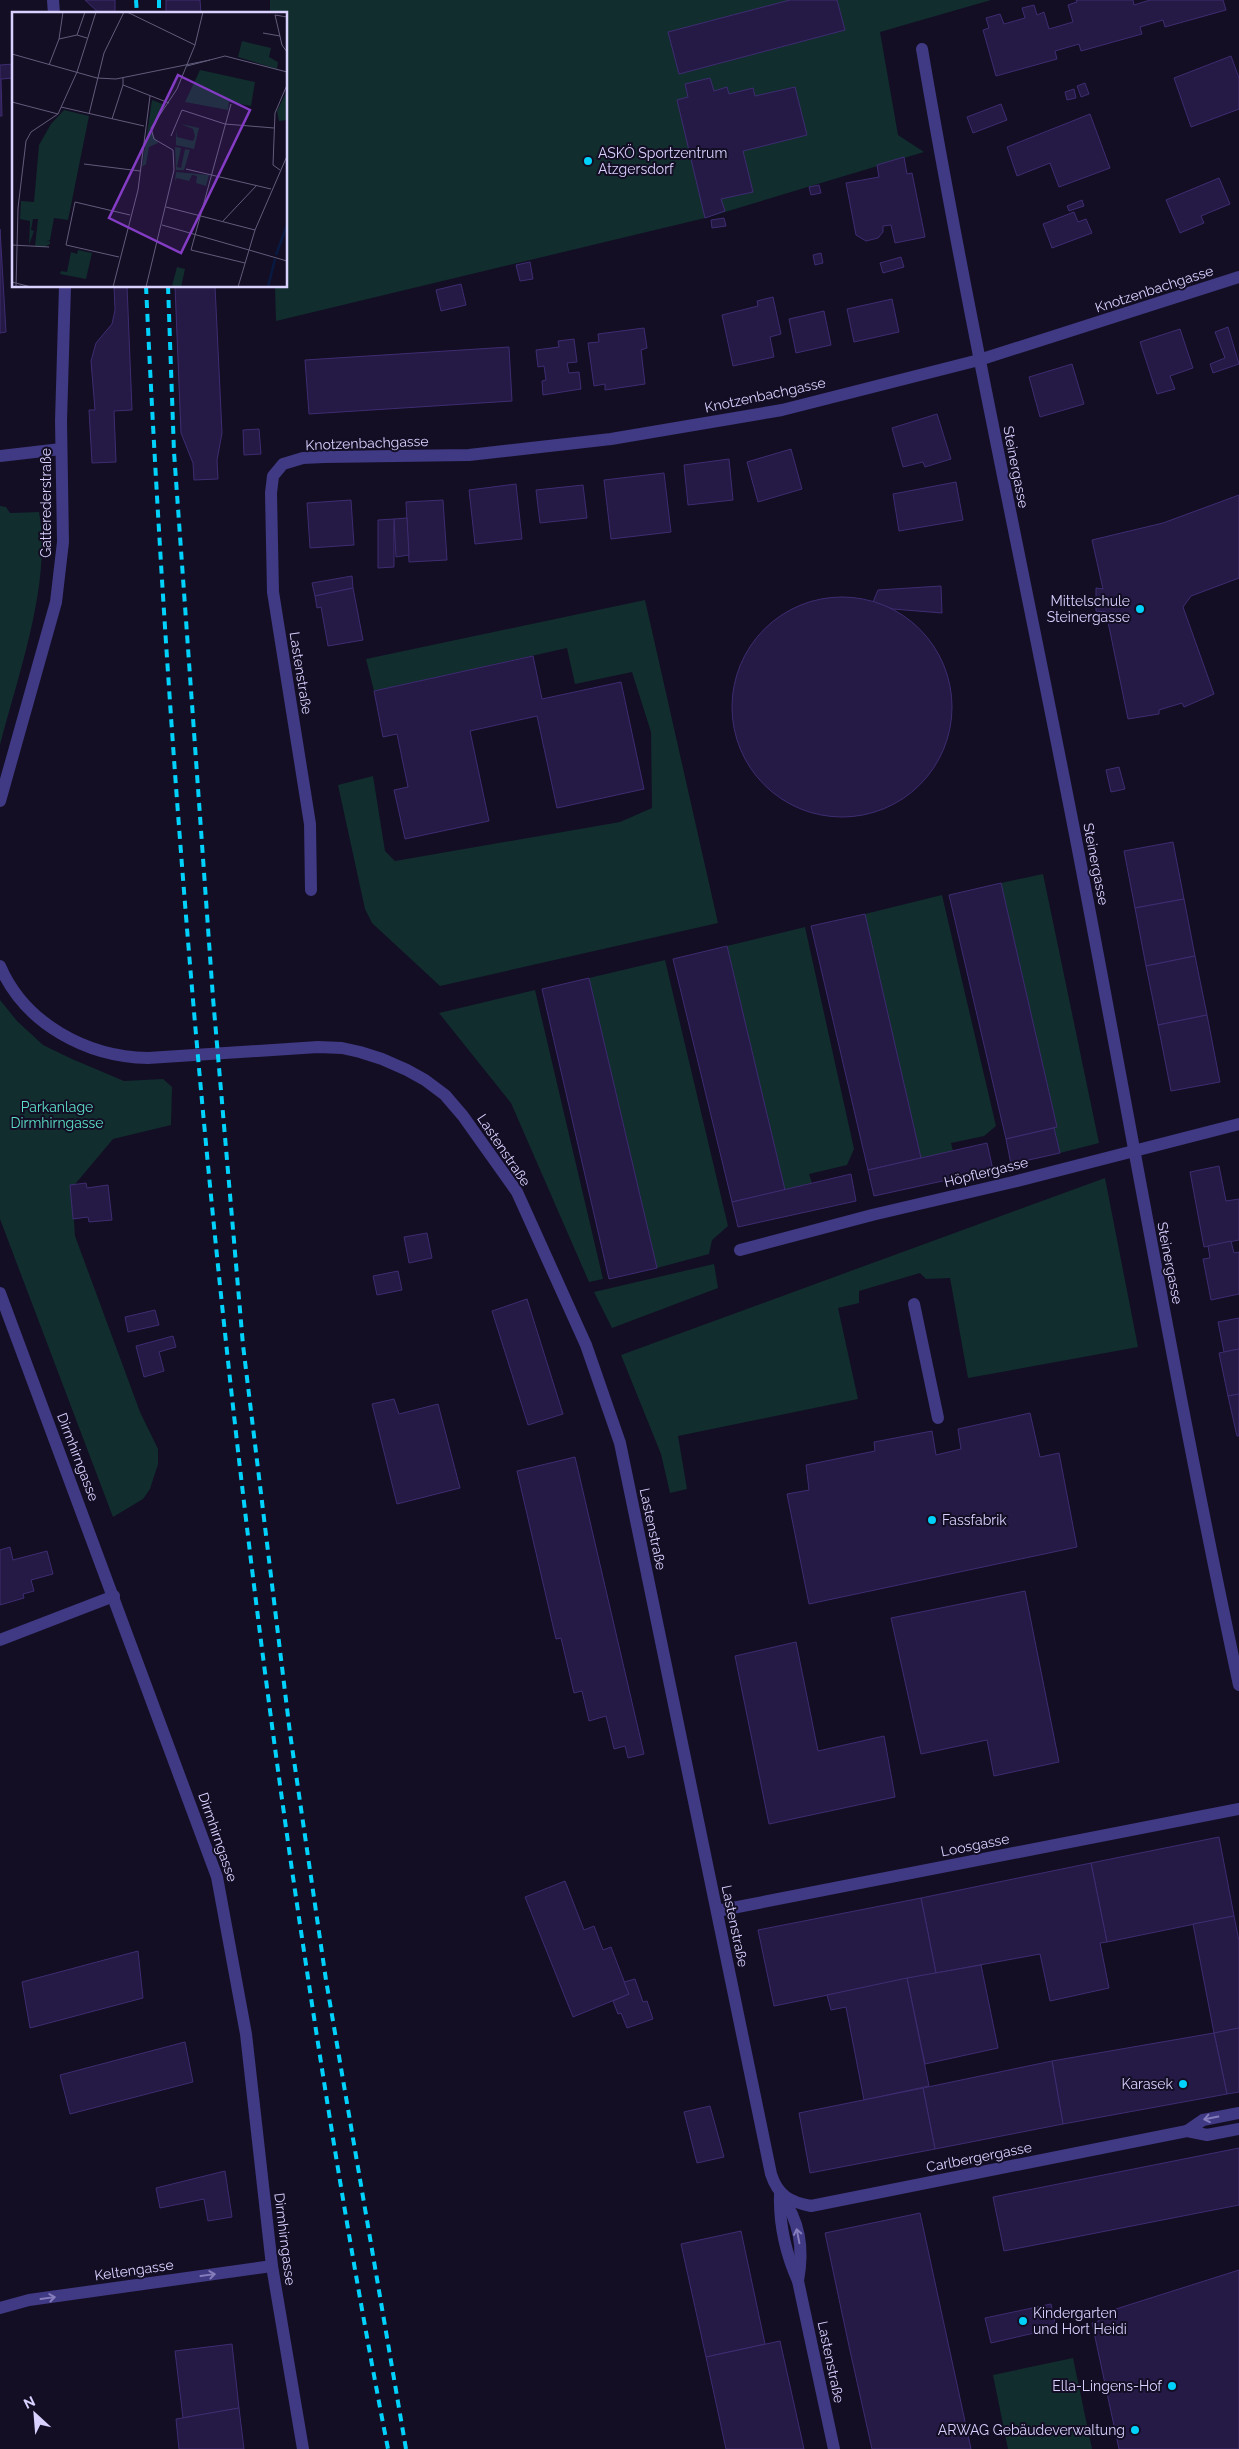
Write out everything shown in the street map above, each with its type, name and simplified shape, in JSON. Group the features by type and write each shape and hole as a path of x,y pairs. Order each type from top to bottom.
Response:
{"street":[{"name":"Steinergasse","path":"922,49 979,360 1078,847 1202,1515 1239,1685"},
{"name":"Knotzenbachgasse","path":"283,464 302,458 469,455 611,439 782,410 979,360 1239,277"},
{"name":"Gatterederstraße","path":"0,802 56,602 64,542 61,449 65,288"},
{"path":"0,456 61,449"},
{"name":"Lastenstraße","path":"283,464 273,476 271,493 273,592 310,824 311,890"},
{"name":"Lastenstraße","path":"0,966 17,994 48,1025 72,1040 101,1052 121,1056 181,1056 263,1049 342,1048 382,1059 426,1080 445,1095 463,1116 516,1192 586,1345 620,1443 771,2174 780,2194 793,2212 802,2258 798,2281 834,2449"},
{"name":"Höpflergasse","path":"740,1250 872,1215 1013,1182 1239,1124"},
{"name":"Dirmhirngasse","path":"0,1293 218,1877 246,2034 272,2266 303,2449"},
{"path":"914,1304 938,1418"},
{"path":"0,1640 114,1596"},
{"name":"Loosgasse","path":"717,1911 1239,1808"},
{"name":"Carlbergergasse","path":"1187,2131 1203,2120 1239,2113"},
{"name":"Carlbergergasse","path":"780,2194 794,2203 811,2206 1187,2131 1207,2135 1239,2129"},
{"name":"Keltengasse","path":"0,2308 29,2300 272,2266"}],"green space":[{"name":"ASKÖ Sportzentrum Atzgersdorf","path":"270,0 991,0 880,32 898,135 924,152 705,218 276,321 275,288 288,288 288,12 270,12"},
{"path":"0,506 6,507 10,513 39,512 42,539 41,568 31,628 0,745"},
{"path":"645,600 718,923 440,986 372,923 365,909 338,785 373,776 385,851 395,861 620,822 652,808 651,732 632,672 575,684 567,648 374,691 366,659"},
{"path":"1043,874 1099,1143 1060,1153 1054,1128 1057,1127 1001,883"},
{"path":"942,895 996,1126 984,1136 951,1143 953,1151 921,1158 865,914"},
{"path":"805,927 854,1149 847,1165 809,1174 812,1183 785,1190 727,946"},
{"path":"665,960 728,1226 712,1240 709,1254 657,1268 589,978"},
{"path":"535,990 603,1279 589,1282 511,1103 439,1013"},
{"name":"Parkanlage Dirmhirngasse","path":"0,1000 17,1021 43,1045 124,1081 163,1079 172,1087 171,1125 113,1139 76,1183 72,1193 75,1236 140,1412 158,1449 158,1464 150,1489 143,1499 113,1517 0,1219"},
{"path":"1105,1178 1138,1347 968,1378 950,1278 926,1279 920,1273 859,1291 859,1303 838,1308 858,1399 678,1436 687,1489 670,1493 661,1454 621,1355"},
{"path":"714,1264 718,1288 612,1328 594,1292"},
{"path":"1073,2358 1092,2449 1008,2449 993,2375"}],"building":[{"path":"85,0 115,0 115,12 98,12"},
{"path":"166,0 200,0 201,12 166,12"},
{"path":"790,0 837,0 845,30 679,74 668,32"},
{"path":"1076,0 1133,0 1134,5 1150,0 1223,0 1226,10 1165,27 1163,20 1140,27 1142,34 1081,51 1079,44 1055,51 1057,59 996,76 983,30 989,28 986,18 1000,14 1004,24 1025,18 1022,8 1034,5 1037,15 1044,12 1049,29 1073,22 1068,5 1077,2"},
{"path":"1231,56 1239,78 1239,109 1191,127 1174,78"},
{"path":"12,64 12,78 1,79 2,116 0,116 0,65"},
{"path":"710,78 714,91 727,87 729,94 753,88 755,96 795,87 807,135 743,151 753,192 721,199 725,211 705,218 677,100 688,97 685,84"},
{"path":"1085,83 1089,94 1081,97 1077,86"},
{"path":"1074,89 1076,98 1067,100 1065,92"},
{"path":"1001,104 1007,120 973,133 967,117"},
{"path":"1090,114 1110,168 1059,187 1050,163 1017,176 1007,147"},
{"path":"904,157 907,174 912,173 925,237 895,243 891,225 883,226 883,232 878,238 866,241 856,235 846,183 879,177 877,165"},
{"path":"1219,178 1230,204 1201,216 1204,223 1180,233 1166,200"},
{"path":"819,185 821,193 811,195 809,187"},
{"path":"1082,200 1084,206 1069,211 1067,206"},
{"path":"1074,212 1078,222 1086,219 1092,233 1052,248 1043,224"},
{"path":"724,218 726,226 712,228 711,220"},
{"path":"0,229 6,332 0,333"},
{"path":"821,253 823,263 815,265 813,255"},
{"path":"901,257 904,267 883,273 880,263"},
{"path":"530,262 533,279 520,281 516,265"},
{"path":"461,284 466,305 441,311 436,290"},
{"path":"114,288 127,288 132,410 114,411 116,462 92,463 89,410 95,410 91,361 96,343 112,324 115,310"},
{"path":"175,288 215,288 222,433 217,460 218,479 194,480 193,463 181,433"},
{"path":"773,297 781,334 770,337 774,357 733,366 722,315 758,306 757,301"},
{"path":"892,299 899,332 854,342 847,309"},
{"path":"824,311 831,345 796,353 789,319"},
{"path":"1228,327 1239,364 1213,373 1210,364 1225,358 1215,332"},
{"path":"644,328 647,348 641,350 645,384 605,390 605,384 594,386 588,343 599,342 598,334"},
{"path":"1180,329 1193,368 1170,376 1175,389 1157,394 1140,342"},
{"path":"574,339 577,362 567,363 569,373 579,372 581,389 543,395 542,381 546,380 544,366 538,367 536,350 559,347 558,341"},
{"path":"509,347 512,401 309,414 305,360"},
{"path":"1072,364 1084,404 1040,417 1029,377"},
{"path":"937,414 951,459 925,467 923,462 903,467 892,428"},
{"path":"259,429 261,454 244,455 243,430"},
{"path":"791,449 802,489 758,502 747,462"},
{"path":"729,459 733,500 688,505 684,465"},
{"path":"664,473 671,532 611,539 604,480"},
{"path":"956,482 963,520 899,531 893,494"},
{"path":"516,484 522,539 475,544 469,490"},
{"path":"583,485 587,518 540,523 536,490"},
{"name":"Mittelschule Steinergasse","path":"1239,495 1239,578 1191,596 1183,607 1214,694 1184,707 1182,703 1159,710 1159,714 1128,719 1106,612 1096,611 1096,588 1103,589 1092,540 1163,523"},
{"path":"351,500 354,545 310,548 307,503"},
{"path":"443,500 447,560 409,562 406,502"},
{"path":"407,518 409,555 396,557 394,519"},
{"path":"394,519 394,567 378,568 378,520"},
{"path":"352,576 353,588 315,596 312,583"},
{"path":"941,586 942,613 893,609 873,602 878,590"},
{"path":"353,588 363,640 328,646 321,607 317,608 315,596"},
{"path":"842,597 863,599 884,605 920,629 944,665 950,686 952,707 950,728 944,749 920,785 884,809 863,815 842,817 821,815 800,809 764,785 740,749 734,728 732,707 734,686 740,665 764,629 800,605 821,599"},
{"path":"533,656 542,699 621,682 644,789 557,808 537,716 470,731 489,821 405,839 394,790 408,787 397,734 383,737 374,691"},
{"path":"1119,767 1125,789 1111,792 1106,770"},
{"path":"1173,842 1184,899 1135,908 1124,851"},
{"path":"1001,883 1057,1127 1006,1139 949,895"},
{"path":"1184,899 1195,956 1146,966 1135,908"},
{"path":"865,914 921,1158 868,1170 811,926"},
{"path":"727,946 785,1190 732,1202 673,959"},
{"path":"1195,956 1207,1015 1158,1025 1146,966"},
{"path":"589,978 657,1268 609,1279 542,989"},
{"path":"1207,1015 1220,1082 1171,1091 1158,1025"},
{"path":"1054,1128 1060,1153 1011,1164 1006,1139"},
{"path":"987,1143 993,1170 874,1196 868,1170"},
{"path":"1219,1166 1226,1201 1239,1199 1239,1240 1204,1247 1190,1172"},
{"path":"851,1174 856,1201 738,1227 732,1202"},
{"path":"86,1183 87,1188 108,1185 112,1220 89,1222 88,1217 73,1219 70,1185"},
{"path":"427,1233 432,1258 409,1263 404,1237"},
{"path":"1231,1241 1234,1253 1239,1252 1239,1294 1211,1300 1203,1259 1210,1258 1208,1246"},
{"path":"398,1271 402,1290 377,1295 373,1276"},
{"path":"527,1299 563,1414 528,1425 492,1311"},
{"path":"155,1310 159,1325 128,1332 125,1317"},
{"path":"1239,1318 1239,1349 1224,1352 1218,1322"},
{"path":"173,1336 176,1347 159,1352 164,1371 144,1377 136,1346"},
{"path":"1239,1349 1239,1394 1228,1396 1219,1353"},
{"path":"1239,1394 1239,1436 1237,1436 1228,1396"},
{"path":"394,1399 399,1414 438,1404 460,1488 397,1504 372,1404"},
{"name":"Fassfabrik","path":"1030,1413 1040,1457 1059,1453 1077,1547 809,1604 787,1494 809,1490 806,1465 875,1451 874,1442 932,1431 936,1455 961,1449 958,1429"},
{"path":"575,1457 644,1754 628,1758 625,1746 614,1749 606,1716 589,1721 582,1691 574,1693 561,1638 556,1639 517,1471"},
{"path":"10,1547 13,1560 47,1551 53,1574 31,1580 34,1591 23,1594 24,1598 0,1605 0,1550"},
{"path":"1025,1591 1059,1762 994,1776 987,1740 921,1754 891,1618"},
{"path":"796,1642 818,1751 884,1736 895,1797 769,1824 735,1656"},
{"path":"1219,1837 1234,1916 1107,1942 1091,1863"},
{"path":"1091,1863 1107,1942 1100,1943 1109,1988 1050,2001 1040,1954 936,1973 921,1898"},
{"path":"565,1881 584,1930 594,1926 603,1950 611,1947 629,1994 573,2017 525,1897"},
{"path":"921,1898 936,1973 774,2006 758,1930"},
{"path":"1234,1916 1239,1941 1239,2028 1214,2033 1193,1924"},
{"path":"138,1951 143,1998 30,2028 22,1982"},
{"path":"981,1965 998,2048 925,2064 907,1978"},
{"path":"907,1978 929,2086 864,2100 846,2007 831,2010 827,1995"},
{"path":"635,1979 643,2002 647,2001 653,2019 627,2028 621,2013 618,2014 613,2001 629,1994 624,1982"},
{"path":"1239,2028 1239,2092 1227,2094 1214,2033"},
{"path":"1214,2033 1227,2094 1063,2124 1052,2061"},
{"path":"185,2042 193,2082 70,2114 60,2075"},
{"path":"1052,2061 1063,2124 935,2149 923,2088"},
{"path":"923,2088 935,2149 810,2173 799,2113"},
{"path":"710,2106 724,2157 697,2163 684,2112"},
{"path":"1239,2148 1239,2205 1004,2251 993,2197"},
{"path":"225,2171 232,2217 208,2221 204,2199 160,2208 156,2188"},
{"path":"920,2213 971,2449 872,2449 849,2346 825,2233"},
{"path":"741,2231 765,2344 706,2357 681,2244"},
{"name":"Ella-Lingens-Hof","path":"1239,2270 1239,2449 1119,2449 1092,2323 1099,2321 1097,2315"},
{"path":"1051,2304 1056,2328 991,2343 985,2318"},
{"path":"780,2341 804,2449 726,2449 706,2357"},
{"path":"232,2344 239,2408 183,2418 175,2351"},
{"path":"239,2408 244,2449 179,2449 176,2419"}],"railway":[{"path":"136,0 137,12"},
{"path":"159,0 159,12"},
{"path":"146,288 156,485 183,884 200,1083 241,1481 293,1877 349,2235 388,2449"},
{"path":"168,288 174,452 213,998 243,1345 290,1733 326,1980 406,2449"}],"place":[{"name":"ASKÖ Sportzentrum Atzgersdorf","path":"588,161"},
{"name":"Mittelschule Steinergasse","path":"1140,609"},
{"name":"Fassfabrik","path":"932,1520"},
{"name":"Karasek","path":"1183,2084"},
{"name":"Kindergarten und Hort Heidi","path":"1023,2321"},
{"name":"Ella-Lingens-Hof","path":"1172,2386"},
{"name":"ARWAG Gebäudeverwaltung","path":"1135,2430"}]}
